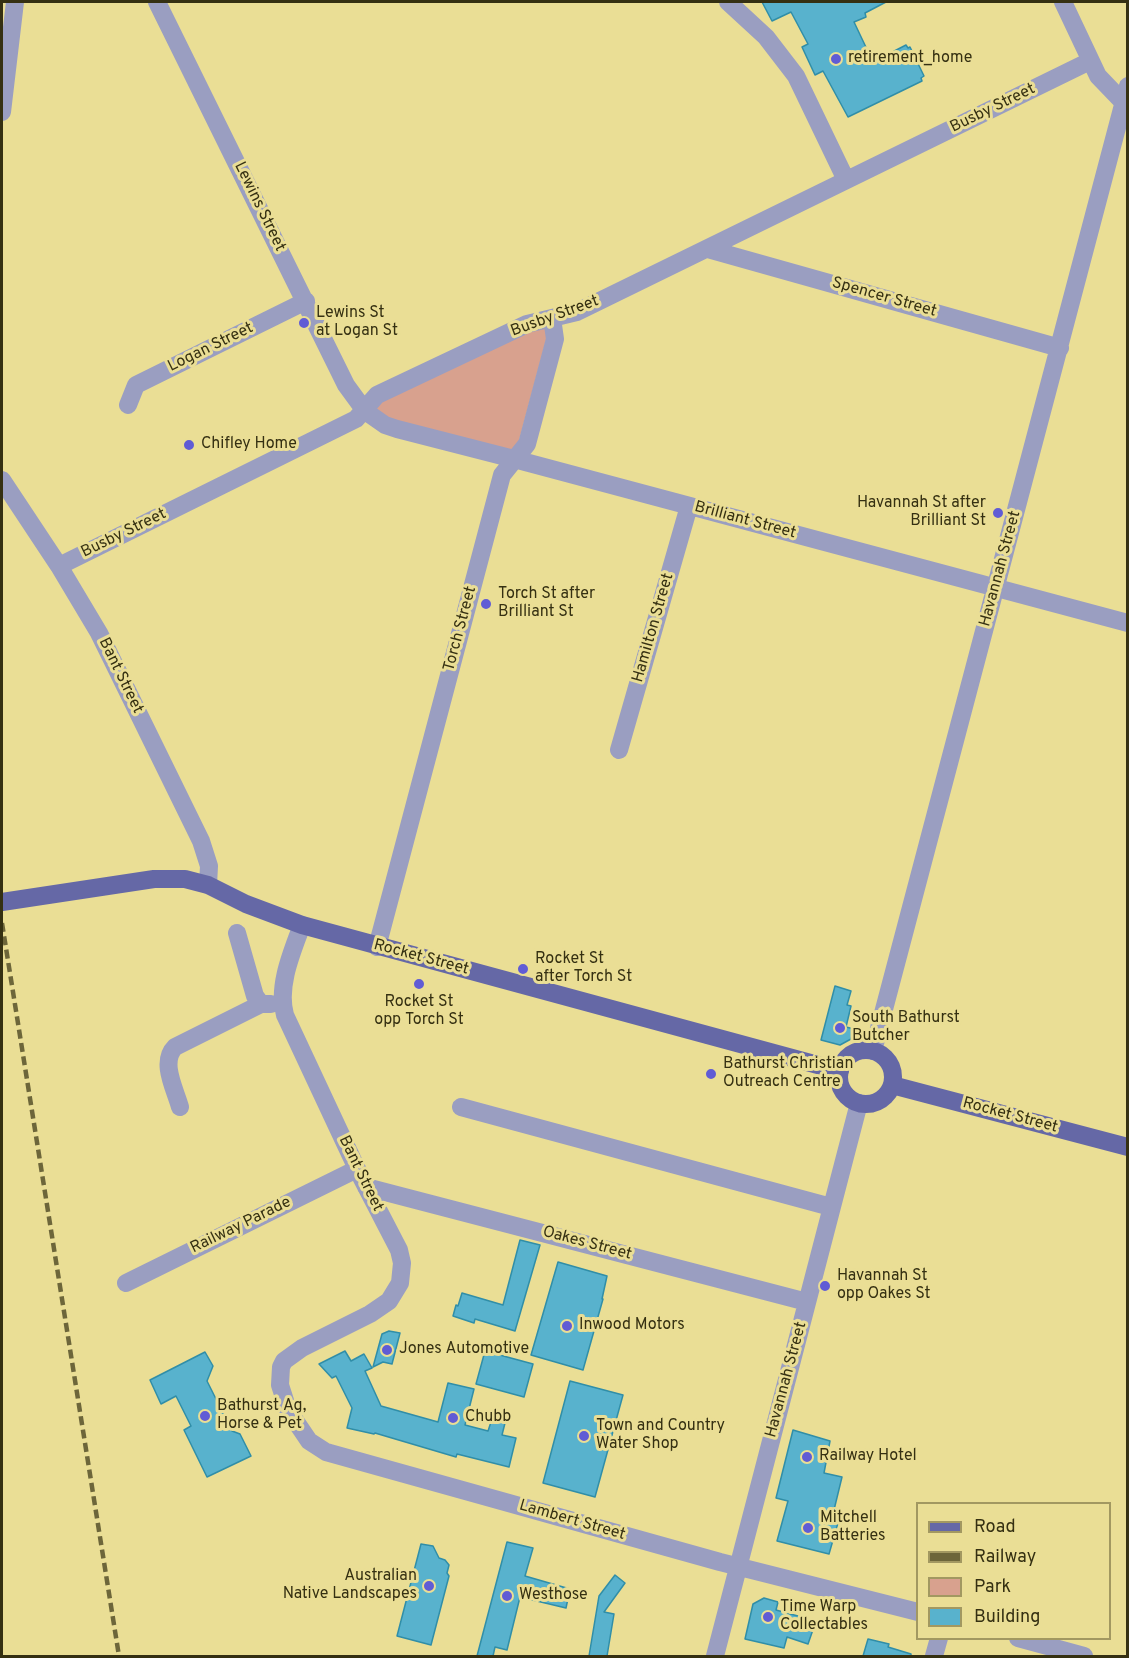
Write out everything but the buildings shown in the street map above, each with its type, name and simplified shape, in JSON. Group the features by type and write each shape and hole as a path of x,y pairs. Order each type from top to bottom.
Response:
{"main road":[{"name":"Rocket Street","path":"2,902 154,879 184,879 208,885 246,904 302,925 840,1071"},
{"path":"873,1051 881,1054 892,1068 892,1084 889,1092 875,1102 859,1103 845,1094 841,1086 840,1071 844,1063 857,1052 873,1051"},
{"name":"Rocket Street","path":"892,1084 1128,1147"}],"street":[{"path":"2,112 15,2"},
{"name":"Lewins Street","path":"157,2 346,385 365,411"},
{"path":"728,2 804,72 846,180"},
{"path":"1063,2 1098,76 1125,94"},
{"name":"Busby Street","path":"59,566 356,419 377,395 527,324 576,312 1090,61"},
{"name":"Havannah Street","path":"873,1051 1125,94"},
{"name":"Spencer Street","path":"708,249 1059,348"},
{"name":"Logan Street","path":"128,405 136,385 306,301"},
{"name":"Torch Street","path":"377,946 502,476 526,444 555,339 552,318"},
{"name":"Brilliant Street","path":"365,411 386,425 398,429 1128,623"},
{"name":"Bant Street","path":"2,480 59,566 99,633 201,841 208,866 208,885"},
{"name":"Hamilton Street","path":"619,750 689,506"},
{"name":"Bant Street","path":"281,1367 302,1348 382,1306 395,1294 400,1283 402,1263 399,1250 357,1169 282,1005 287,966 302,925"},
{"path":"237,933 255,996 261,1004"},
{"path":"180,1107 167,1062 175,1047 261,1004 282,1005"},
{"name":"Havannah Street","path":"715,1656 859,1103"},
{"path":"461,1107 831,1207"},
{"name":"Railway Parade","path":"126,1283 357,1169"},
{"name":"Oakes Street","path":"366,1187 807,1302"},
{"name":"Lambert Street","path":"281,1367 280,1385 288,1410 309,1441 326,1452 738,1566 916,1611"},
{"path":"934,1656 938,1640"},
{"path":"1025,1640 1084,1656"}],"green space":[{"path":"552,318 514,459 377,420 377,395"}],"railway":[{"path":"2,923 119,1656"}],"place":[{"name":"retirement_home","path":"836,59"},
{"name":"Lewins St at Logan St","path":"304,323"},
{"name":"Chifley Home","path":"189,445"},
{"name":"Havannah St after Brilliant St","path":"998,513"},
{"name":"Torch St after Brilliant St","path":"486,604"},
{"name":"Rocket St after Torch St","path":"523,969"},
{"name":"Rocket St opp Torch St","path":"419,984"},
{"name":"South Bathurst Butcher","path":"840,1028"},
{"name":"Bathurst Christian Outreach Centre","path":"711,1074"},
{"name":"Havannah St opp Oakes St","path":"825,1286"},
{"name":"Inwood Motors","path":"567,1326"},
{"name":"Jones Automotive","path":"387,1350"},
{"name":"Bathurst Ag, Horse & Pet","path":"205,1416"},
{"name":"Chubb","path":"453,1418"},
{"name":"Town and Country Water Shop","path":"584,1436"},
{"name":"Railway Hotel","path":"807,1457"},
{"name":"Mitchell Batteries","path":"808,1528"},
{"name":"Australian Native Landscapes","path":"429,1586"},
{"name":"Westhose","path":"507,1596"},
{"name":"Time Warp Collectables","path":"768,1617"}]}
